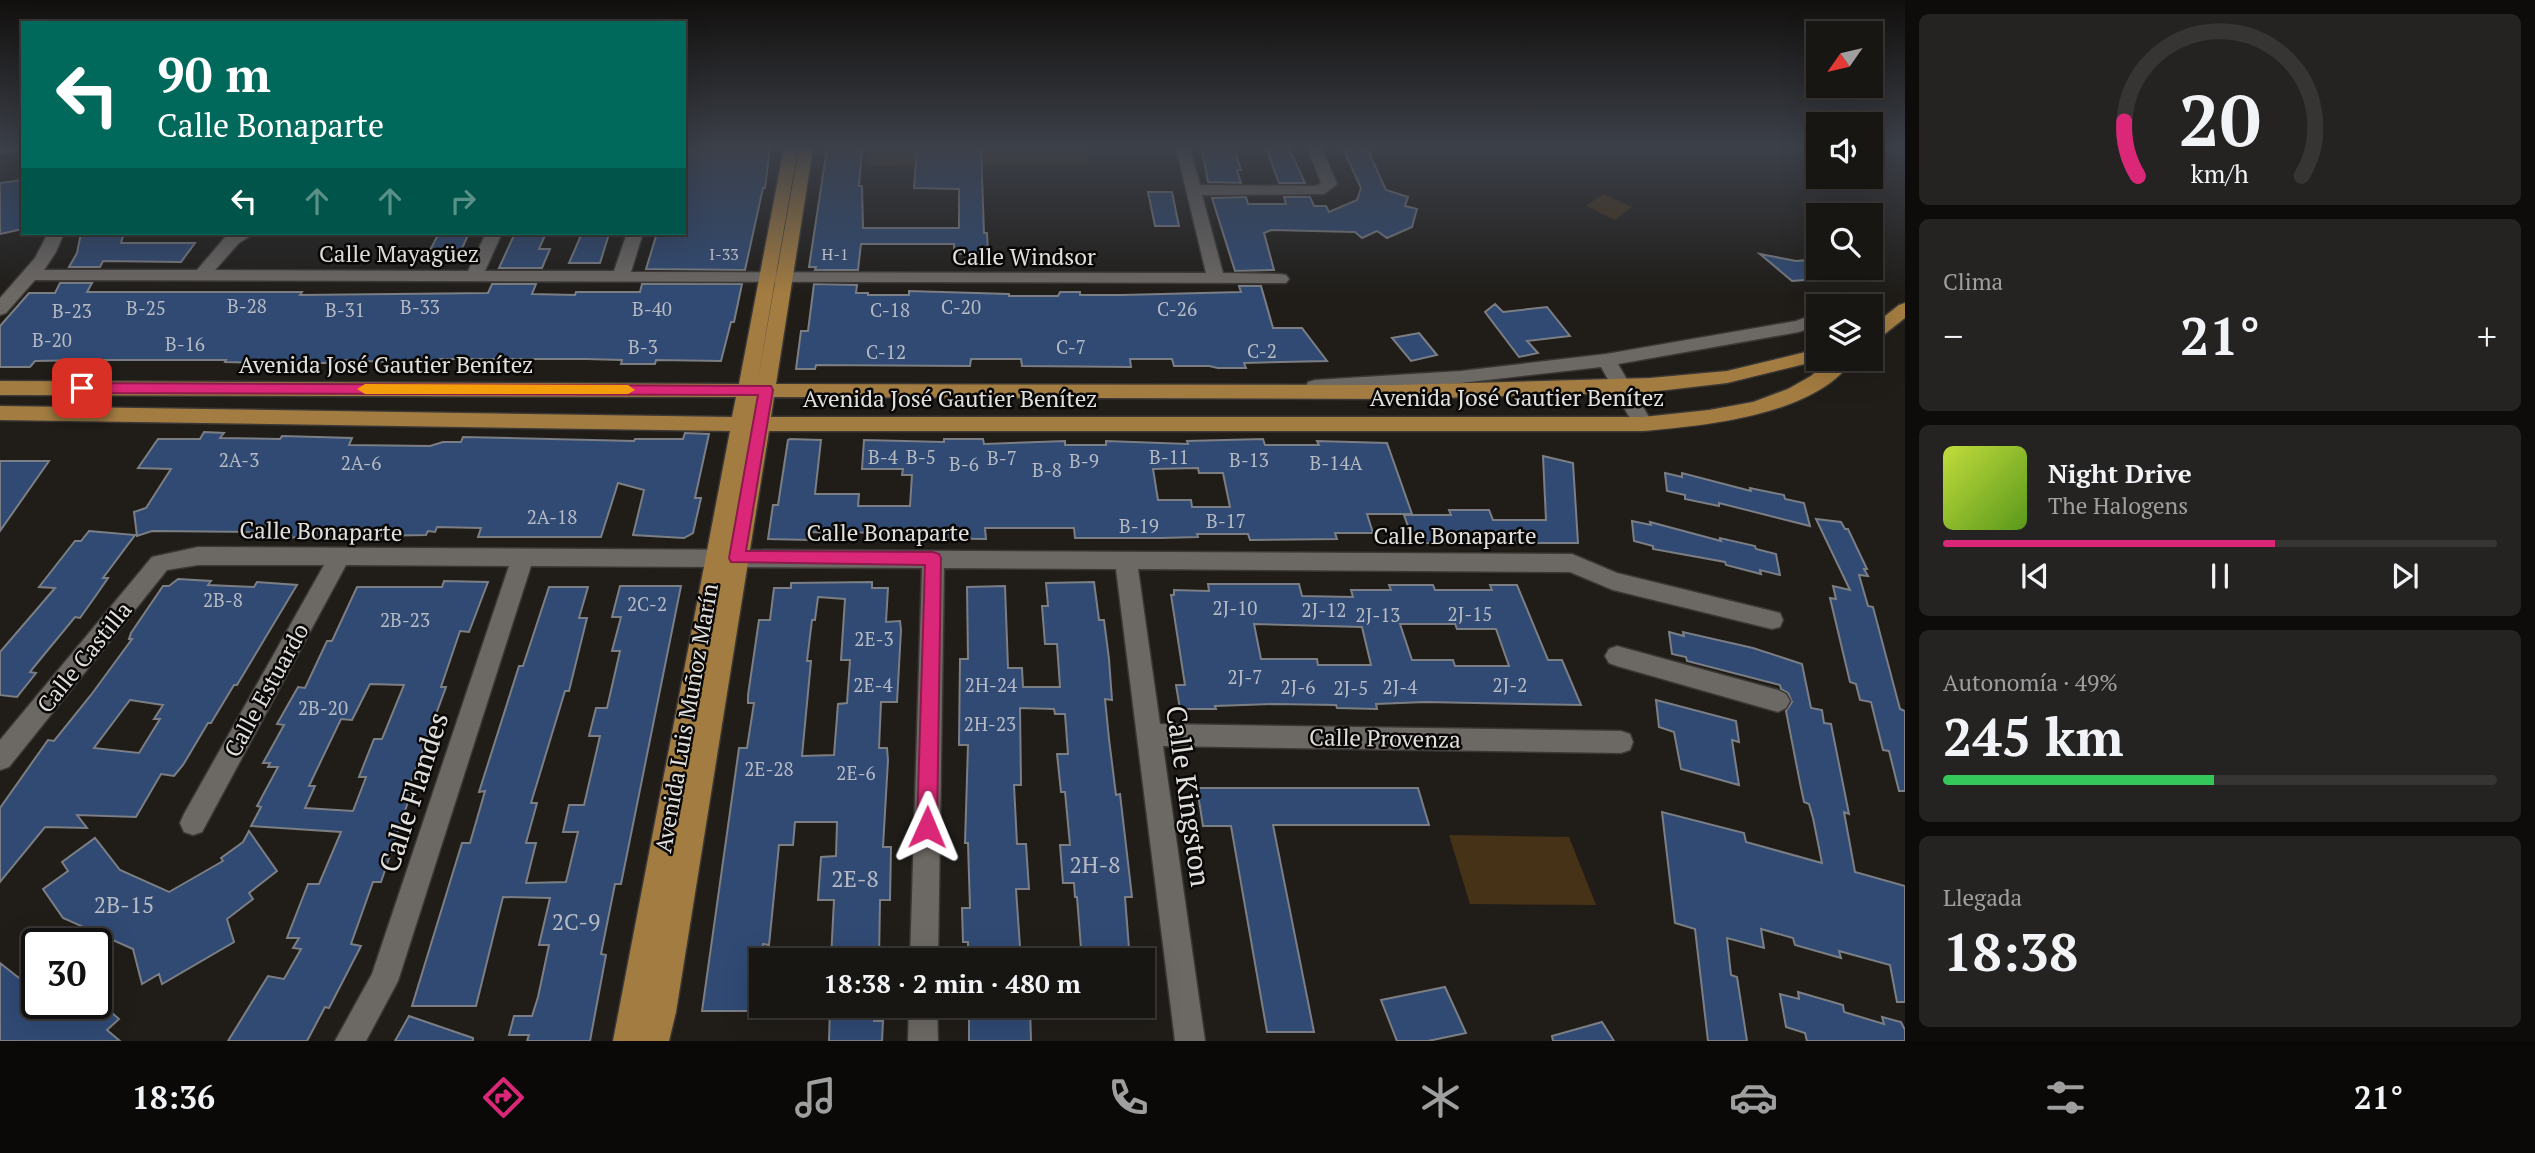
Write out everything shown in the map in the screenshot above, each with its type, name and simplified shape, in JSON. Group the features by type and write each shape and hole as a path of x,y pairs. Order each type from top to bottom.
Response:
{"main road":[{"name":"Avenida Luis Muñoz Marín","path":"776,279 785,197"},
{"name":"Avenida Luis Muñoz Marín","path":"628,1041 727,557 776,279 795,197"},
{"path":"1883,326 1905,309"},
{"name":"Avenida José Gautier Benítez","path":"0,388 1395,391 1622,387 1727,377 1806,358"},
{"name":"Avenida José Gautier Benítez","path":"0,413 750,424 1643,424 1684,421 1750,409 1805,388 1828,371"},
{"name":"Avenida Luis Muñoz Marín","path":"654,1041 662,1012 690,853 727,557"}],"street":[{"path":"1196,197 1215,278"},
{"path":"0,309 30,275 55,240 56,235"},
{"path":"201,275 233,239 242,235"},
{"path":"475,275 493,235"},
{"path":"621,276 634,235"},
{"name":"Calle Mayagüez","path":"30,275 475,275 776,279"},
{"name":"Calle Windsor","path":"776,279 1280,279"},
{"path":"1291,390 1461,377 1606,360 1806,324"},
{"path":"1606,360 1643,424"},
{"name":"Calle Bonaparte","path":"160,563 198,555 339,558 727,557 1572,562 1613,581 1772,620"},
{"name":"Calle Estuardo","path":"193,823 339,558"},
{"name":"Calle Flandes","path":"350,1041 384,981 523,558"},
{"path":"924,948 933,558"},
{"name":"Calle Kingston","path":"1126,559 1190,1041"},
{"name":"Calle Castilla","path":"0,760 10,733 160,563"},
{"path":"1617,656 1777,701"},
{"name":"Calle Provenza","path":"1149,735 1621,742"},
{"path":"923,1018 923,1041"}],"shaded area":[{"path":"1599,197 1609,197 1632,207 1615,220 1586,206"},
{"path":"1449,835 1569,837 1596,905 1470,904"}],"building":[{"path":"0,197 21,197 21,229 0,234"},
{"path":"686,197 761,197 745,270 646,269 656,235 686,235"},
{"path":"820,197 862,197 863,228 959,228 959,197 983,197 984,233 987,233 988,253 954,254 954,244 861,244 858,270 815,270 816,267 809,267"},
{"path":"1149,197 1173,197 1179,226 1155,226"},
{"path":"1246,197 1248,204 1286,204 1284,197 1310,197 1314,206 1326,206 1329,212 1357,200 1358,197 1408,197 1405,206 1417,209 1412,227 1387,238 1377,231 1362,238 1355,232 1271,230 1264,233 1274,270 1235,271 1212,198"},
{"path":"81,235 123,235 121,243 195,243 181,262 103,261 100,267 69,267 77,253"},
{"path":"438,235 468,235 460,253 429,252"},
{"path":"514,235 545,235 539,249 550,249 542,268 499,268"},
{"path":"581,235 609,235 600,263 569,263"},
{"path":"1760,254 1796,261 1806,260 1806,280 1792,281"},
{"path":"60,283 92,283 87,292 302,292 300,295 488,293 492,284 536,284 532,294 575,295 576,292 640,292 642,284 742,284 734,322 731,322 721,361 656,360 655,364 621,364 622,360 587,359 440,359 438,363 339,360 331,363 295,363 292,368 271,367 274,363 225,362 226,360 86,360 35,361 30,367 0,367 0,326 29,293 55,293"},
{"path":"814,284 857,285 856,293 868,295 909,295 909,291 1009,296 1058,296 1060,292 1122,295 1241,292 1239,286 1261,286 1273,328 1302,328 1327,361 1244,363 1246,368 1218,368 1174,366 1172,359 1130,359 1131,367 1022,366 1021,359 971,359 970,366 816,365 815,369 796,369 801,331 808,331"},
{"path":"1495,304 1503,312 1547,307 1570,336 1527,341 1538,353 1519,357 1485,312"},
{"path":"1419,333 1437,355 1411,361 1392,338"},
{"path":"204,432 224,433 220,438 352,438 349,445 430,446 443,442 461,442 463,437 634,441 683,439 685,433 709,434 695,498 701,498 693,533 684,538 633,535 644,490 618,483 601,537 478,537 481,528 437,527 435,532 428,531 426,535 261,538 265,532 152,531 137,536 134,512 146,508 171,469 138,468 158,439 200,439"},
{"path":"944,439 983,439 984,444 1065,441 1065,445 1106,445 1106,441 1188,444 1187,441 1263,439 1265,445 1319,445 1317,441 1387,443 1412,514 1367,514 1373,533 1335,533 1337,539 1250,540 1248,534 1075,538 1074,528 985,528 986,539 909,538 909,533 810,532 810,540 768,539 773,505 778,505 788,440 821,440 815,494 859,494 858,506 910,506 912,475 902,475 903,469 862,469 864,440 944,442","holes":["1198,468 1199,473 1223,473 1230,507 1192,507 1191,500 1158,500 1153,469"]},
{"path":"1543,456 1573,463 1578,543 1414,543 1404,515 1451,515 1449,510 1489,510 1493,520 1546,520"},
{"path":"0,461 49,461 0,531"},
{"path":"1665,473 1682,477 1682,473 1751,491 1750,488 1784,495 1785,499 1804,503 1810,526 1719,503 1719,506 1685,499 1685,495 1667,491"},
{"path":"1816,519 1841,522 1845,529 1848,529 1867,569 1864,569 1868,576 1859,575 1868,606 1873,607 1900,709 1905,711 1905,791 1899,791 1889,751 1883,750 1871,702 1860,700 1856,684 1850,682 1830,598 1836,599 1833,586 1850,590"},
{"path":"1632,521 1651,525 1650,522 1721,541 1720,538 1755,546 1756,549 1776,554 1780,575 1760,570 1761,574 1726,565 1725,562 1653,549 1653,546 1634,541"},
{"path":"89,531 135,535 103,578 108,578 80,618 75,617 30,672 36,673 17,697 0,695 0,652 55,588 39,587 75,541 81,541"},
{"path":"178,579 211,581 208,585 254,587 257,582 297,585 237,685 234,685 211,723 208,723 183,765 174,776 161,774 136,817 77,815 87,828 45,827 0,882 0,808 48,740 54,741 91,695 132,639 129,639 131,633 163,586 169,586","holes":["130,700 163,705 154,719 160,719 139,753 94,748"]},
{"path":"444,581 488,582 469,632 460,631 441,687 446,687 408,790 412,790 381,882 373,882 351,944 361,946 329,1008 325,1007 307,1041 228,1041 268,976 284,979 301,949 293,948 299,938 287,938 308,884 319,884 341,832 251,826 261,807 257,806 278,767 268,767 270,763 263,763 284,725 277,724 298,687 305,688 327,641 332,641 357,587 442,587","holes":["370,684 404,685 382,739 374,739 359,777 366,777 353,811 305,808 315,786 309,786 341,719 352,720"]},
{"path":"872,582 872,588 888,588 886,622 900,621 897,702 881,702 879,748 887,748 888,760 883,847 891,847 890,900 880,900 879,948 832,948 834,900 818,900 821,857 836,856 837,822 795,822 793,845 779,845 769,945 749,948 749,1011 702,1011 739,748 747,748 754,703 748,703 748,695 759,620 770,620 774,588 791,588 791,583","holes":["818,597 845,599 841,660 850,660 847,703 838,704 834,755 802,756 811,661 807,661"]},
{"path":"1094,582 1099,620 1104,620 1112,700 1105,699 1109,739 1116,795 1120,794 1132,897 1125,897 1129,948 1081,948 1074,883 1063,883 1060,845 1070,845 1065,792 1061,792 1057,754 1068,754 1065,714 1055,714 1054,709 1020,708 1021,785 1014,785 1017,844 1026,844 1029,889 1016,889 1020,948 968,948 968,942 963,942 962,908 970,908 968,843 965,843 968,745 959,745 960,659 968,659 967,587 1005,586 1008,668 1022,668 1023,687 1060,687 1057,644 1045,644 1042,606 1048,606 1046,583"},
{"path":"1208,584 1299,584 1302,596 1353,597 1351,590 1391,590 1389,585 1433,585 1435,590 1492,590 1490,585 1517,585 1548,660 1562,660 1581,705 1425,702 1376,704 1377,709 1274,704 1180,709 1176,685 1185,685 1171,595 1174,595 1174,590 1209,591","holes":["1254,624 1362,627 1371,665 1318,665 1317,659 1261,659","1400,624 1455,624 1457,629 1496,629 1509,666 1455,666 1453,660 1412,660"]},
{"path":"620,586 681,586 621,884 615,884 601,954 606,955 590,1041 527,1041 529,1035 509,1035 514,1016 532,1016 538,997 549,945 539,945 550,898 503,897 476,1006 412,1006 462,843 470,843 485,791 479,792 519,666 523,666 549,587 588,587 579,618 587,618 569,691 565,691 531,803 537,803 526,843 536,843 526,883 566,882 578,832 563,832 569,805 584,805 600,736 589,736 596,708 607,708 620,651 612,651 621,617 612,617"},
{"path":"1669,632 1684,636 1683,632 1753,648 1802,664 1811,708 1822,710 1824,723 1831,724 1849,814 1844,812 1855,872 1905,886 1905,1002 1897,1002 1890,965 1839,951 1841,958 1795,945 1793,938 1761,929 1764,948 1727,938 1731,975 1737,977 1747,1041 1708,1041 1695,929 1675,923 1662,812 1744,833 1746,842 1822,863 1813,818 1809,804 1804,802 1800,783 1786,711 1792,702 1788,693 1781,689 1780,685 1687,661 1686,657 1672,654"},
{"path":"1656,700 1736,721 1739,742 1732,740 1739,785 1681,769 1674,732 1659,727"},
{"path":"1197,788 1418,788 1429,825 1273,825 1314,1032 1267,1032 1231,826 1203,826"},
{"path":"249,831 277,871 249,893 253,899 227,919 234,942 162,984 159,974 142,984 133,949 112,940 112,928 86,928 63,918 43,889 68,871 62,862 95,838 120,870 169,892 223,861 221,858 243,842"},
{"path":"0,963 19,978 21,976 21,1019 112,1019 112,1013 119,1019 107,1030 120,1041 0,1041"},
{"path":"1445,987 1466,1033 1428,1041 1397,1041 1381,1000"},
{"path":"1798,992 1843,1005 1844,1012 1884,1024 1882,1017 1901,1022 1905,1030 1905,1041 1807,1041 1805,1033 1786,1027 1780,994 1799,999"},
{"path":"409,1016 473,1038 473,1041 395,1041"},
{"path":"830,1018 874,1018 874,1021 883,1021 882,1041 829,1041"},
{"path":"969,1018 1030,1018 1031,1041 969,1041"},
{"path":"1602,1022 1614,1041 1553,1041 1552,1036"}],"slow traffic":[{"path":"365,389 628,390"}],"route":[{"path":"82,388 766,390 737,558 933,558 927,827"}]}
